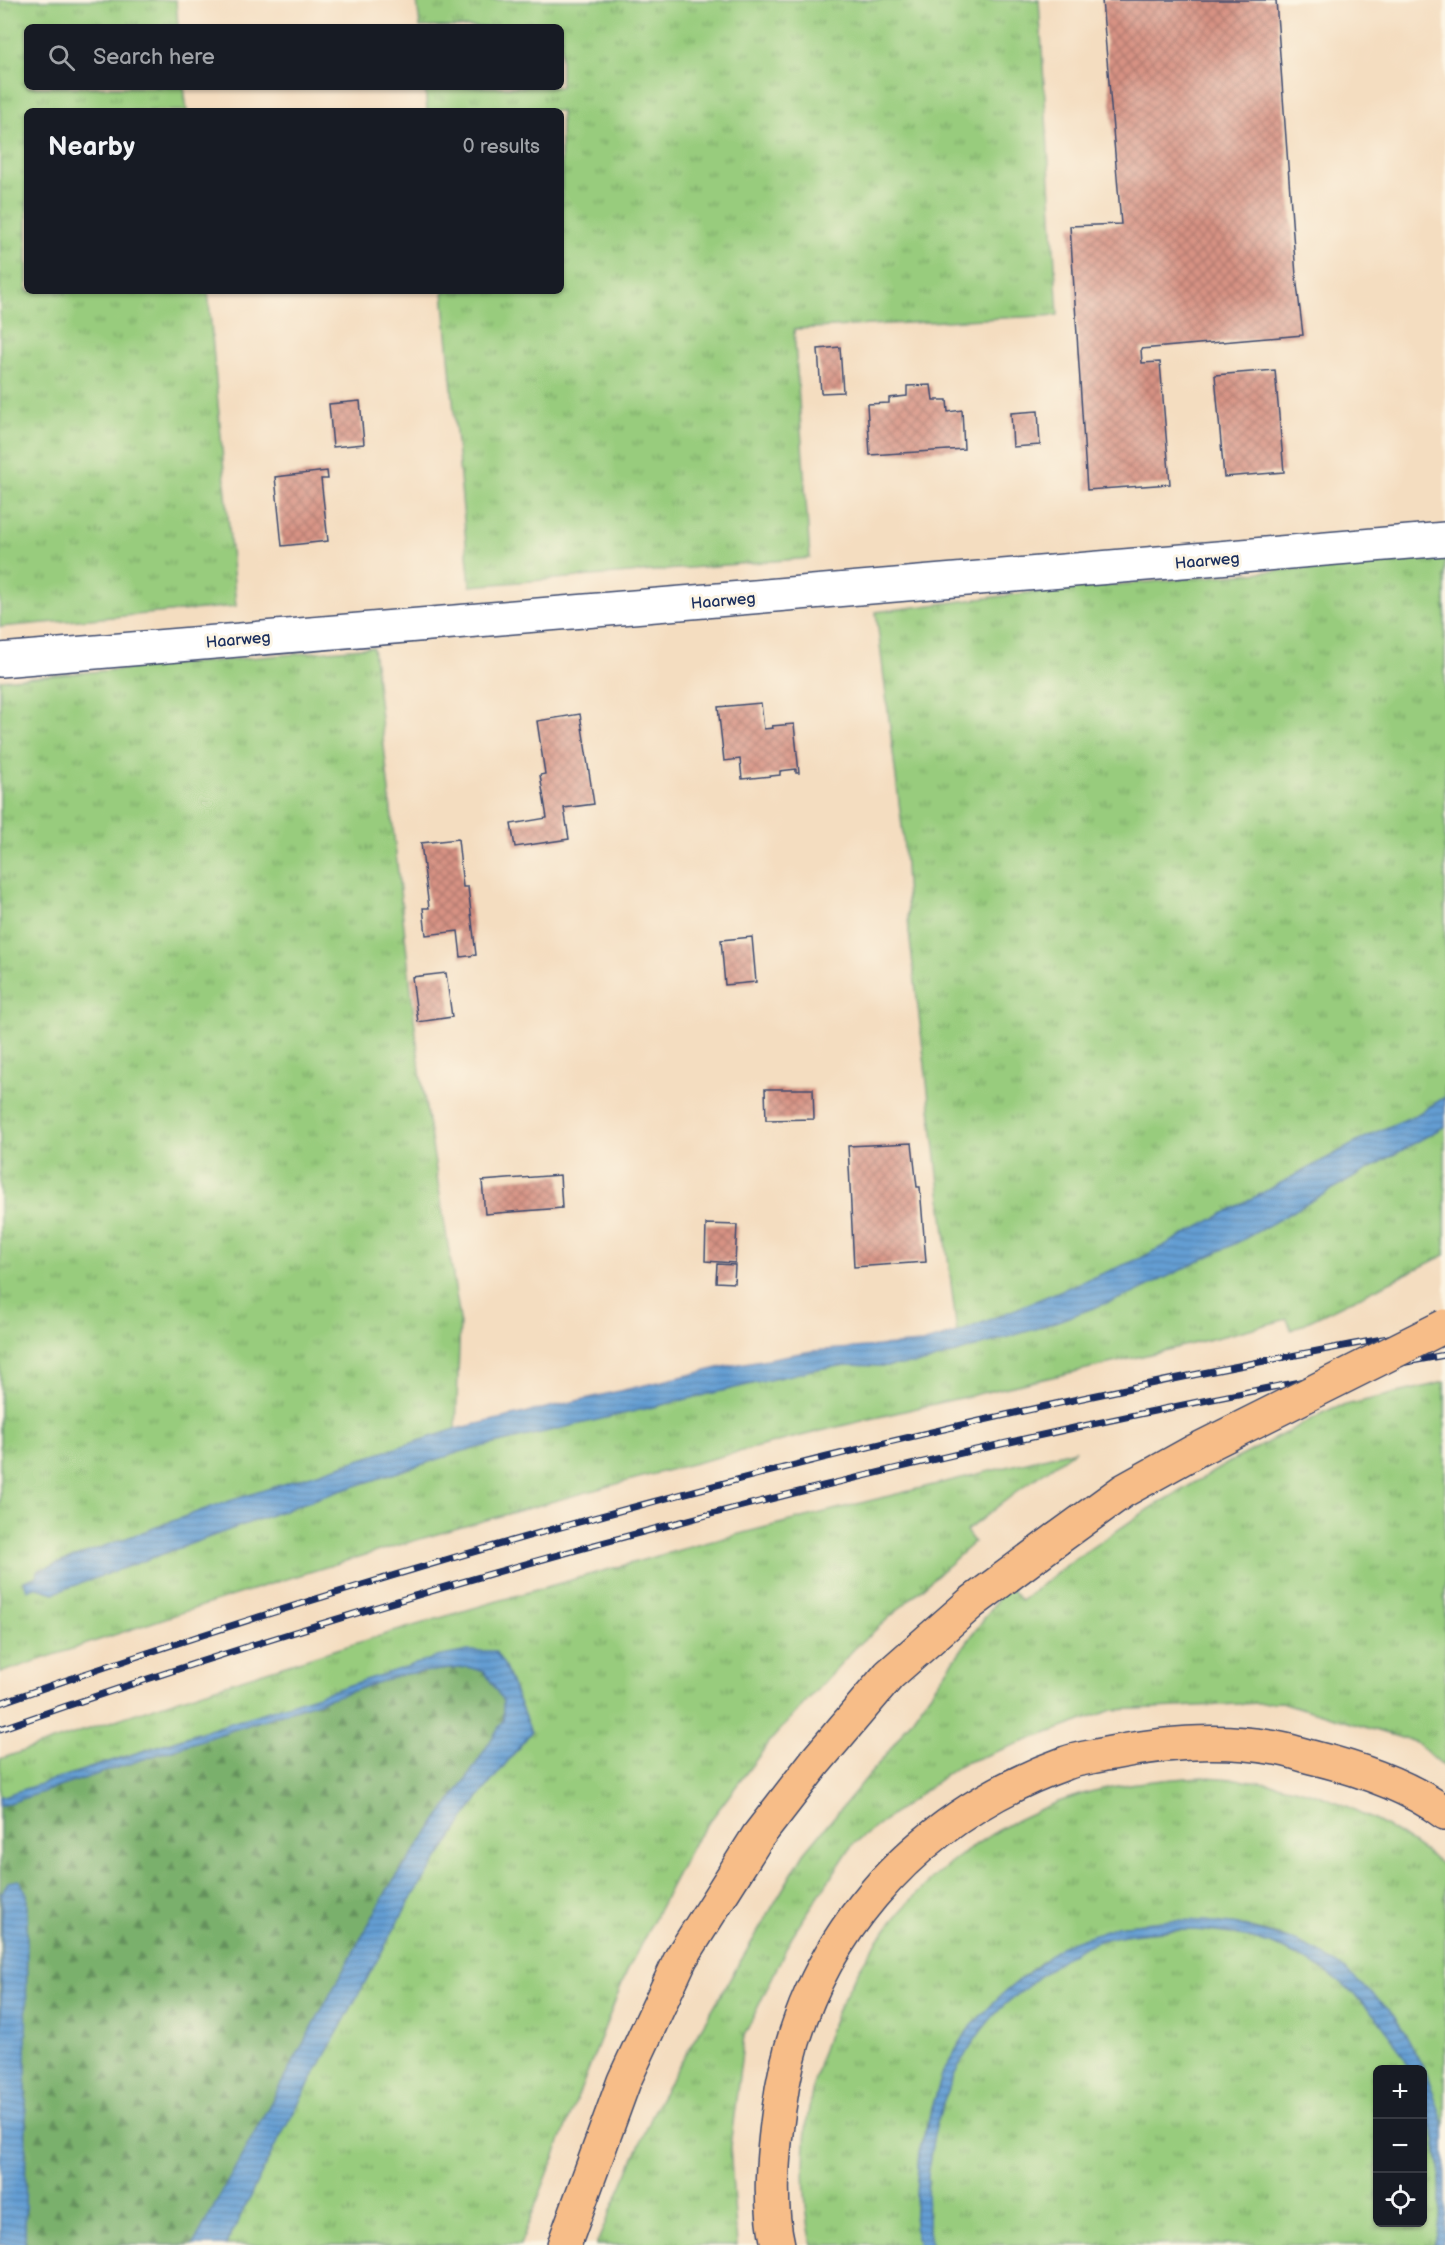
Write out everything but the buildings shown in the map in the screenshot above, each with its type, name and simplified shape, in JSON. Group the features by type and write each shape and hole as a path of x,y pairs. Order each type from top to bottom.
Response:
{"highway":[{"path":"564,2245 624,2081 681,1958 758,1836 816,1761 889,1675 971,1603 1123,1491 1195,1450 1445,1326"},
{"path":"778,2245 773,2189 782,2083 812,1988 835,1946 866,1900 902,1862 949,1824 1003,1790 1068,1762 1135,1748 1204,1742 1276,1748 1344,1765 1395,1785 1445,1812"}],"street":[{"name":"Haarweg","path":"0,660 1445,539"}],"green space":[{"path":"0,0 176,0 178,24 24,24 24,90 184,90 187,108 24,108 24,294 208,294 236,606 0,627"},
{"path":"417,0 1039,0 1058,315 794,329 810,558 470,586 443,294 564,294 564,108 427,108 425,90 564,90 564,24 420,24"},
{"path":"1445,556 1445,1097 1418,1114 1372,1134 1141,1258 957,1333 909,932 903,835 876,612 1034,592"},
{"path":"373,647 420,1071 460,1319 456,1429 211,1507 37,1571 35,1587 54,1593 315,1499 463,1451 816,1369 847,1365 887,1366 923,1363 1041,1327 1134,1293 1242,1240 1445,1126 1445,1255 1291,1330 1287,1319 1170,1349 817,1432 682,1467 347,1561 210,1603 0,1673 0,680"},
{"path":"1445,1382 1445,1767 1415,1742 1281,1702 1112,1710 959,1765 852,1845 792,1936 744,2036 730,2147 737,2245 596,2245 659,2100 804,1853 889,1751 1008,1585 1021,1601 1072,1561 1146,1511 1230,1462 1333,1408"},
{"path":"1076,1450 966,1531 974,1542 854,1649 771,1740 694,1842 626,1973 520,2245 226,2245 273,2150 409,1902 479,1797 531,1732 504,1665 495,1651 213,1728 0,1797 0,1759 172,1701 432,1620 606,1570 742,1533"},
{"path":"468,1667 485,1672 503,1701 503,1721 468,1777 388,1889 193,2245 25,2245 27,1894 0,2063 0,1806 404,1674"},
{"path":"1205,1777 1244,1780 1309,1792 1363,1814 1414,1844 1445,1867 1445,2128 1427,2075 1427,2065 1422,2065 1389,2009 1319,1952 1279,1935 1239,1925 1173,1920 1117,1926 1042,1961 1000,1996 968,2030 943,2072 919,2152 914,2226 919,2245 812,2245 804,2172 810,2101 829,2033 859,1969 900,1912 951,1862 1011,1823 1079,1795 1110,1787"},
{"path":"1193,1930 1228,1934 1292,1953 1321,1969 1347,1988 1371,2011 1392,2038 1408,2065 1373,2065 1373,2227 1427,2227 1427,2112 1440,2172 1440,2208 1435,2245 931,2245 928,2182 937,2121 960,2063 977,2036 1008,2001 1084,1946 1130,1934"}],"water":[{"path":"1445,1097 1445,1126 1242,1240 1134,1293 1041,1327 923,1363 887,1366 847,1365 816,1369 463,1451 315,1499 54,1593 35,1587 27,1590 24,1581 37,1576 37,1571 211,1507 456,1429 723,1367 812,1351 922,1343 957,1333 1141,1258 1372,1134 1418,1114"},
{"path":"468,1651 495,1651 504,1665 531,1732 479,1797 409,1902 273,2150 226,2245 193,2245 388,1889 468,1777 503,1721 503,1701 485,1672 468,1667 404,1674 0,1806 0,1797 437,1657"},
{"path":"19,1880 27,1894 25,2245 0,2245 2,1893 8,1882"},
{"path":"1173,1920 1205,1921 1239,1925 1298,1942 1319,1952 1344,1969 1389,2009 1422,2065 1408,2065 1391,2036 1368,2008 1342,1984 1313,1964 1281,1948 1211,1931 1142,1932 1093,1943 1067,1956 1004,2005 977,2037 960,2063 937,2121 931,2151 928,2214 931,2245 919,2245 914,2226 919,2152 943,2072 968,2030 1000,1996 1063,1945 1117,1926"},
{"path":"1427,2075 1444,2124 1445,2235 1443,2245 1435,2245 1440,2194 1435,2137 1427,2114"}],"railway":[{"path":"0,1703 177,1643 355,1587 535,1534 715,1486 896,1440 1079,1399 1445,1328"},
{"path":"0,1729 177,1669 355,1614 715,1513 896,1468 1078,1427 1261,1389 1445,1355"}]}
